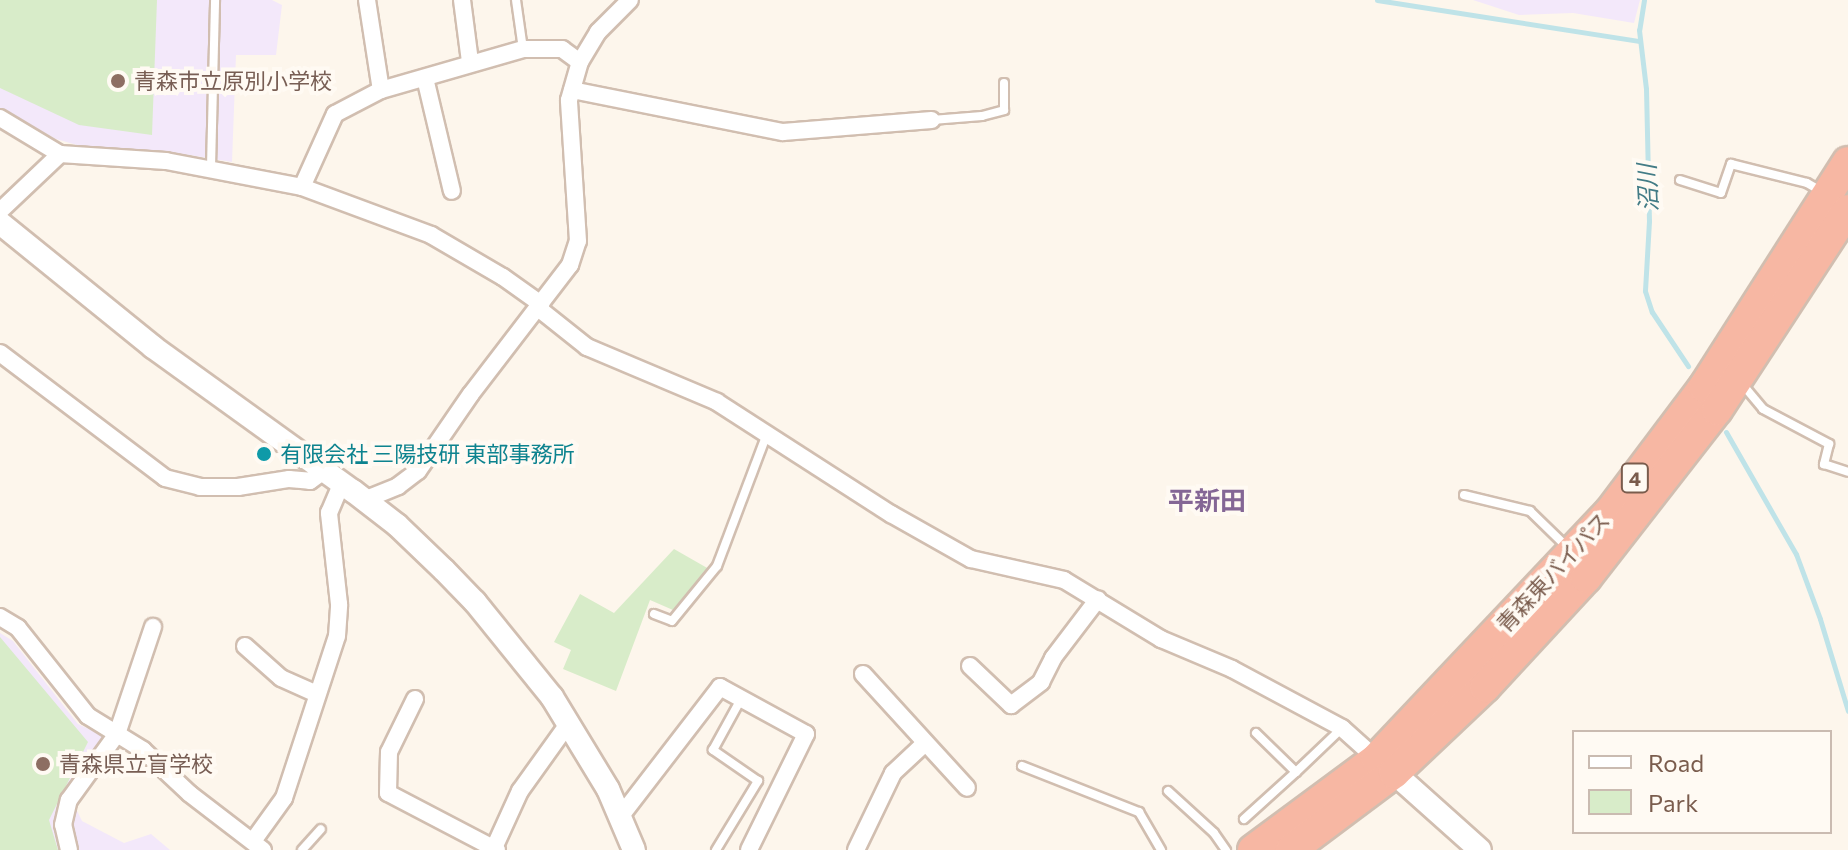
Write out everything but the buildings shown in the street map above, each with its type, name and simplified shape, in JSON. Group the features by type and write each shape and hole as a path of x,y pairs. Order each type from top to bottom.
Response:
{"highway":[{"name":"青森東バイパス","path":"1291,850 1385,766 1485,687 1586,578 1727,373 1838,202 1848,162"},
{"name":"青森東バイパス","path":"1253,850 1385,766 1609,513 1727,373"}],"street":[{"path":"367,0 381,90"},
{"path":"462,0 470,62"},
{"path":"364,500 398,486 418,471 570,265 578,241 569,100 580,62 598,32 630,0"},
{"path":"302,187 335,114 381,90 523,49 562,49 580,62"},
{"path":"425,78 452,191"},
{"path":"572,90 783,132 932,120"},
{"path":"0,118 60,154 211,167 302,187 431,235 503,277 587,347 717,402 891,514 971,559 1064,580 1161,639 1232,669 1342,728 1480,850"},
{"path":"0,211 60,154"},
{"path":"0,223 153,347 397,525 475,602 527,663 568,724 608,789 634,850"},
{"path":"0,353 165,478 200,487 238,487 333,476"},
{"path":"0,617 18,628 88,716 143,750 190,794 258,846 284,798 337,636 339,604 329,513 333,476"},
{"path":"970,666 1011,705 1041,682 1053,658 1098,599"},
{"path":"69,850 63,825 69,800 117,734 153,627"},
{"path":"245,646 281,678 317,694"},
{"path":"863,674 967,788"},
{"path":"620,817 720,687 806,734 749,850"},
{"path":"415,699 389,752 388,793 496,849 520,791 568,724"},
{"path":"857,850 893,773 924,744"}],"lane":[{"path":"211,167 215,0"},
{"path":"516,0 523,49"},
{"path":"932,120 982,116 1004,110 1004,83"},
{"path":"1680,180 1721,193 1731,164 1807,183 1838,202"},
{"path":"1727,373 1763,409 1829,444 1824,464 1848,472"},
{"path":"654,614 672,621 717,566 767,433"},
{"path":"1464,495 1530,511 1572,552"},
{"path":"716,850 758,781 713,750 741,699"},
{"path":"1244,819 1342,728"},
{"path":"1256,733 1296,772"},
{"path":"1022,766 1139,812 1161,850"},
{"path":"1168,791 1214,833 1226,850"},
{"path":"302,850 321,829"}],"shaded area":[{"name":"青森市立原別小学校","path":"0,0 272,0 282,5 276,55 236,55 232,162 189,155 84,147 56,139 0,108"},
{"path":"1473,0 1640,0 1634,23 1573,13 1519,15"},
{"name":"青森県立盲学校","path":"0,633 13,641 78,724 106,737 68,792 82,821 124,843 151,834 170,850 0,850"}],"green space":[{"path":"0,0 157,0 152,135 79,125 0,88"},
{"path":"674,549 709,569 673,610 650,600 616,691 563,669 571,650 554,642 580,594 614,613"},
{"name":"青森県立盲学校","path":"0,637 88,742 49,820 58,850 0,850"}],"waterway":[{"path":"1377,0 1640,41"},
{"name":"沼川","path":"1644,0 1639,30 1646,89 1649,221 1645,291 1652,312 1688,366"},
{"name":"沼川","path":"1726,432 1796,554 1848,711"}],"place":[{"name":"青森市立原別小学校","path":"118,81"},
{"name":"有限会社 三陽技研 東部事務所","path":"264,454"},
{"name":"青森県立盲学校","path":"43,764"}],"district":[{"name":"平新田","path":"1207,500"}]}
